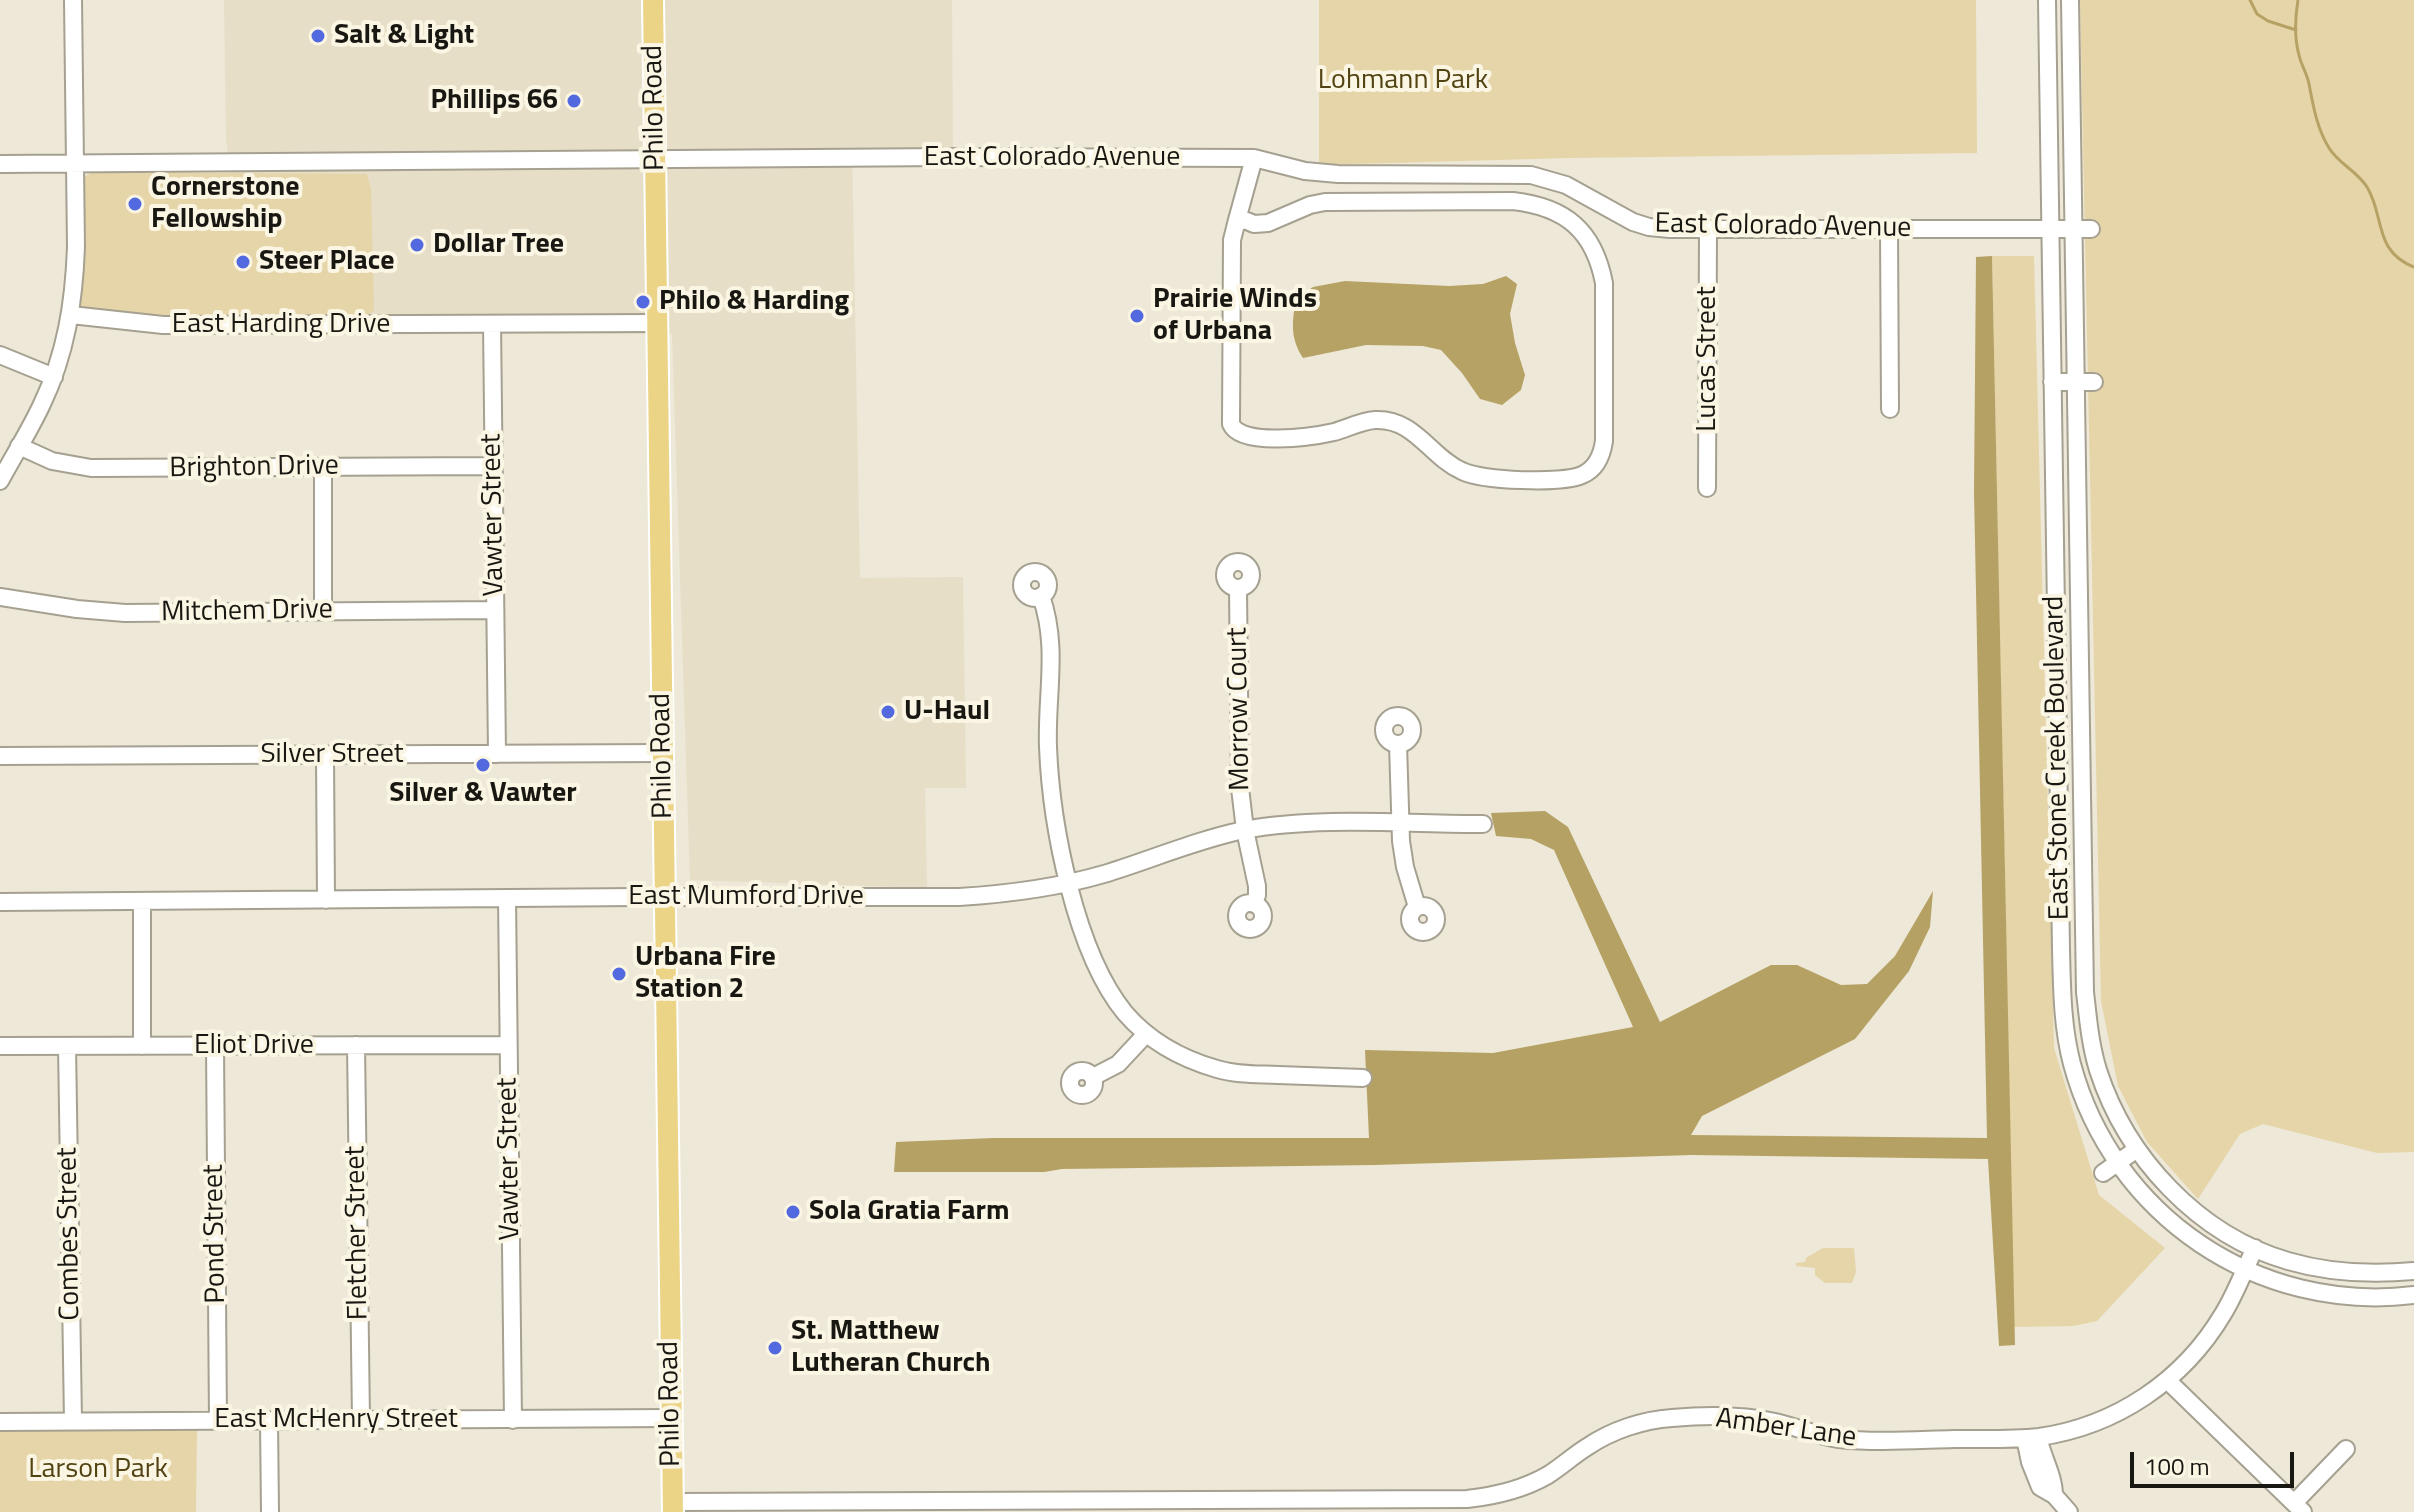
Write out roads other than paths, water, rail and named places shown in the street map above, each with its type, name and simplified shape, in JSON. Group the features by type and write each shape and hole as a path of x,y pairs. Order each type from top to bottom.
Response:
{"main road":[{"name":"Philo Road","path":"653,0 673,1507"}],"street":[{"path":"0,481 54,377 71,315 76,247 73,0"},
{"name":"East Stone Creek Boulevard","path":"2047,0 2063,1013 2080,1089 2110,1168 2200,1244 2245,1269 2301,1289 2340,1296 2414,1295"},
{"name":"East Stone Creek Boulevard","path":"2070,0 2082,229 2077,382 2085,992 2098,1069 2107,1094 2137,1149 2160,1178 2213,1224 2283,1260 2361,1273 2414,1271"},
{"path":"1237,220 1268,223 1325,202 1513,201 1547,207 1563,215 1593,246 1604,283 1604,441 1603,451 1595,465 1582,475 1571,478 1486,479 1457,469 1402,425 1374,420 1316,436 1248,437 1239,434 1231,424 1232,240 1237,220 1254,158"},
{"name":"East Colorado Avenue","path":"0,164 1254,158 1305,171 1338,174 1531,175 1566,185 1633,222 1649,227 2082,229"},
{"name":"Lucas Street","path":"1707,488 1708,229"},
{"path":"1889,230 1890,409"},
{"name":"East Harding Drive","path":"71,315 163,325 657,323"},
{"name":"Vawter Street","path":"492,324 497,754"},
{"path":"0,355 54,377"},
{"path":"2052,382 2094,382"},
{"name":"Brighton Drive","path":"19,446 52,461 91,468 494,466"},
{"path":"323,467 323,611"},
{"name":"Morrow Court","path":"1238,588 1239,771 1245,830 1257,886 1254,904"},
{"path":"1041,596 1052,641 1048,709 1049,770 1068,884 1106,984 1122,1009 1146,1034 1174,1052 1219,1070 1246,1074 1363,1078"},
{"name":"Mitchem Drive","path":"0,597 125,613 495,610"},
{"path":"1398,744 1399,823 1405,867 1417,907"},
{"name":"Silver Street","path":"0,756 663,753"},
{"path":"325,755 326,900"},
{"name":"East Mumford Drive","path":"0,902 959,897 1068,884 1245,830 1300,823 1483,824"},
{"path":"2042,825 2082,823"},
{"name":"Vawter Street","path":"507,898 513,1420"},
{"path":"142,901 142,1046"},
{"path":"1093,1077 1118,1064 1146,1034"},
{"name":"Fletcher Street","path":"356,1045 361,1420"},
{"name":"Eliot Drive","path":"0,1046 508,1045"},
{"name":"Combes Street","path":"67,1046 73,1421"},
{"name":"Pond Street","path":"215,1046 218,1421"},
{"path":"2110,1168 2137,1149"},
{"name":"Amber Lane","path":"673,1507 1401,1506 1508,1492 1547,1475 1602,1438 1632,1426 1674,1418 1750,1418 1818,1435 1855,1440 2031,1438 2081,1428 2106,1419 2126,1410 2167,1380 2192,1357 2217,1324 2255,1248"},
{"path":"2167,1380 2299,1508 2346,1449"},
{"name":"East McHenry Street","path":"0,1422 671,1418"},
{"path":"269,1421 270,1512"},
{"path":"2031,1438 2030,1462 2040,1487 2054,1495 2069,1512"}],"waterway":[{"path":"2250,0 2257,14 2296,30"},
{"path":"2298,0 2297,48 2321,133 2333,154 2367,187 2392,252 2414,267"}],"place":[{"name":"Salt & Light","path":"318,36"},
{"name":"Phillips 66","path":"574,101"},
{"name":"Cornerstone Fellowship","path":"135,204"},
{"name":"Dollar Tree","path":"417,245"},
{"name":"Steer Place","path":"243,262"},
{"name":"Philo & Harding","path":"643,302"},
{"name":"Prairie Winds of Urbana","path":"1137,316"},
{"name":"U-Haul","path":"888,712"},
{"name":"Silver & Vawter","path":"483,765"},
{"name":"Urbana Fire Station 2","path":"619,974"},
{"name":"Sola Gratia Farm","path":"793,1212"},
{"name":"St. Matthew Lutheran Church","path":"775,1348"}],"park label":[{"name":"Lohmann Park","path":"1403,81"},
{"name":"Larson Park","path":"98,1470"}]}
